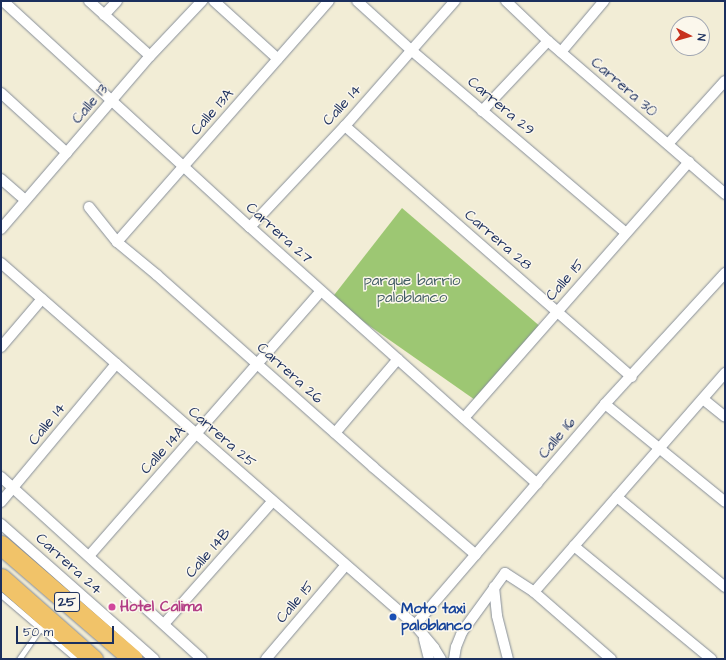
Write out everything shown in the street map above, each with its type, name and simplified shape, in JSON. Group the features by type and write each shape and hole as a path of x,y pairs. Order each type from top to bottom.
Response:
{"highway":[{"name":"25","path":"1,545 133,659"},
{"name":"25","path":"1,578 44,623 94,659"}],"street":[{"name":"Carrera 27","path":"3,1 183,167 537,484"},
{"path":"89,1 150,56"},
{"path":"104,15 117,1"},
{"name":"Calle 13","path":"1,229 112,102 150,56 202,1"},
{"path":"214,1 278,59"},
{"name":"Calle 13A","path":"117,242 329,1"},
{"name":"Carrera 29","path":"357,1 411,50 626,233"},
{"name":"Calle 14","path":"250,227 345,126 455,1"},
{"name":"Carrera 30","path":"506,1 548,41 725,194"},
{"path":"562,52 604,1"},
{"path":"482,111 548,41"},
{"path":"668,144 725,81"},
{"path":"1,93 67,153"},
{"name":"Carrera 28","path":"345,126 632,377"},
{"name":"Calle 15","path":"464,418 689,162"},
{"path":"1,179 25,200"},
{"name":"Carrera 26","path":"89,207 117,242 476,555"},
{"name":"Carrera 25","path":"1,263 415,625 441,659"},
{"name":"Calle 16","path":"415,625 605,404 632,377 725,273"},
{"name":"Calle 14A","path":"89,556 197,434 321,290"},
{"path":"1,347 42,299"},
{"path":"335,433 398,359"},
{"name":"Calle 14","path":"1,502 116,364"},
{"path":"534,592 725,373"},
{"path":"703,399 725,417"},
{"path":"605,404 725,502"},
{"path":"1,477 202,659"},
{"path":"617,496 725,587"},
{"name":"Calle 14B","path":"164,624 273,501"},
{"name":"Carrera 24","path":"1,524 154,659"},
{"path":"574,546 711,659"},
{"name":"Calle 15","path":"266,659 346,565"},
{"path":"454,659 456,647 462,632 505,573 534,592 611,659"},
{"path":"494,587 497,616 508,659"},
{"path":"423,635 429,659"}],"lane":[{"path":"1,595 44,623 76,659"},
{"path":"19,659 44,623"}],"green space":[{"name":"parque barrio paloblanco","path":"402,208 542,328 478,402 331,299"}],"place":[{"name":"Hotel Calima","path":"112,607"},
{"name":"Moto taxi paloblanco","path":"393,617"}]}
